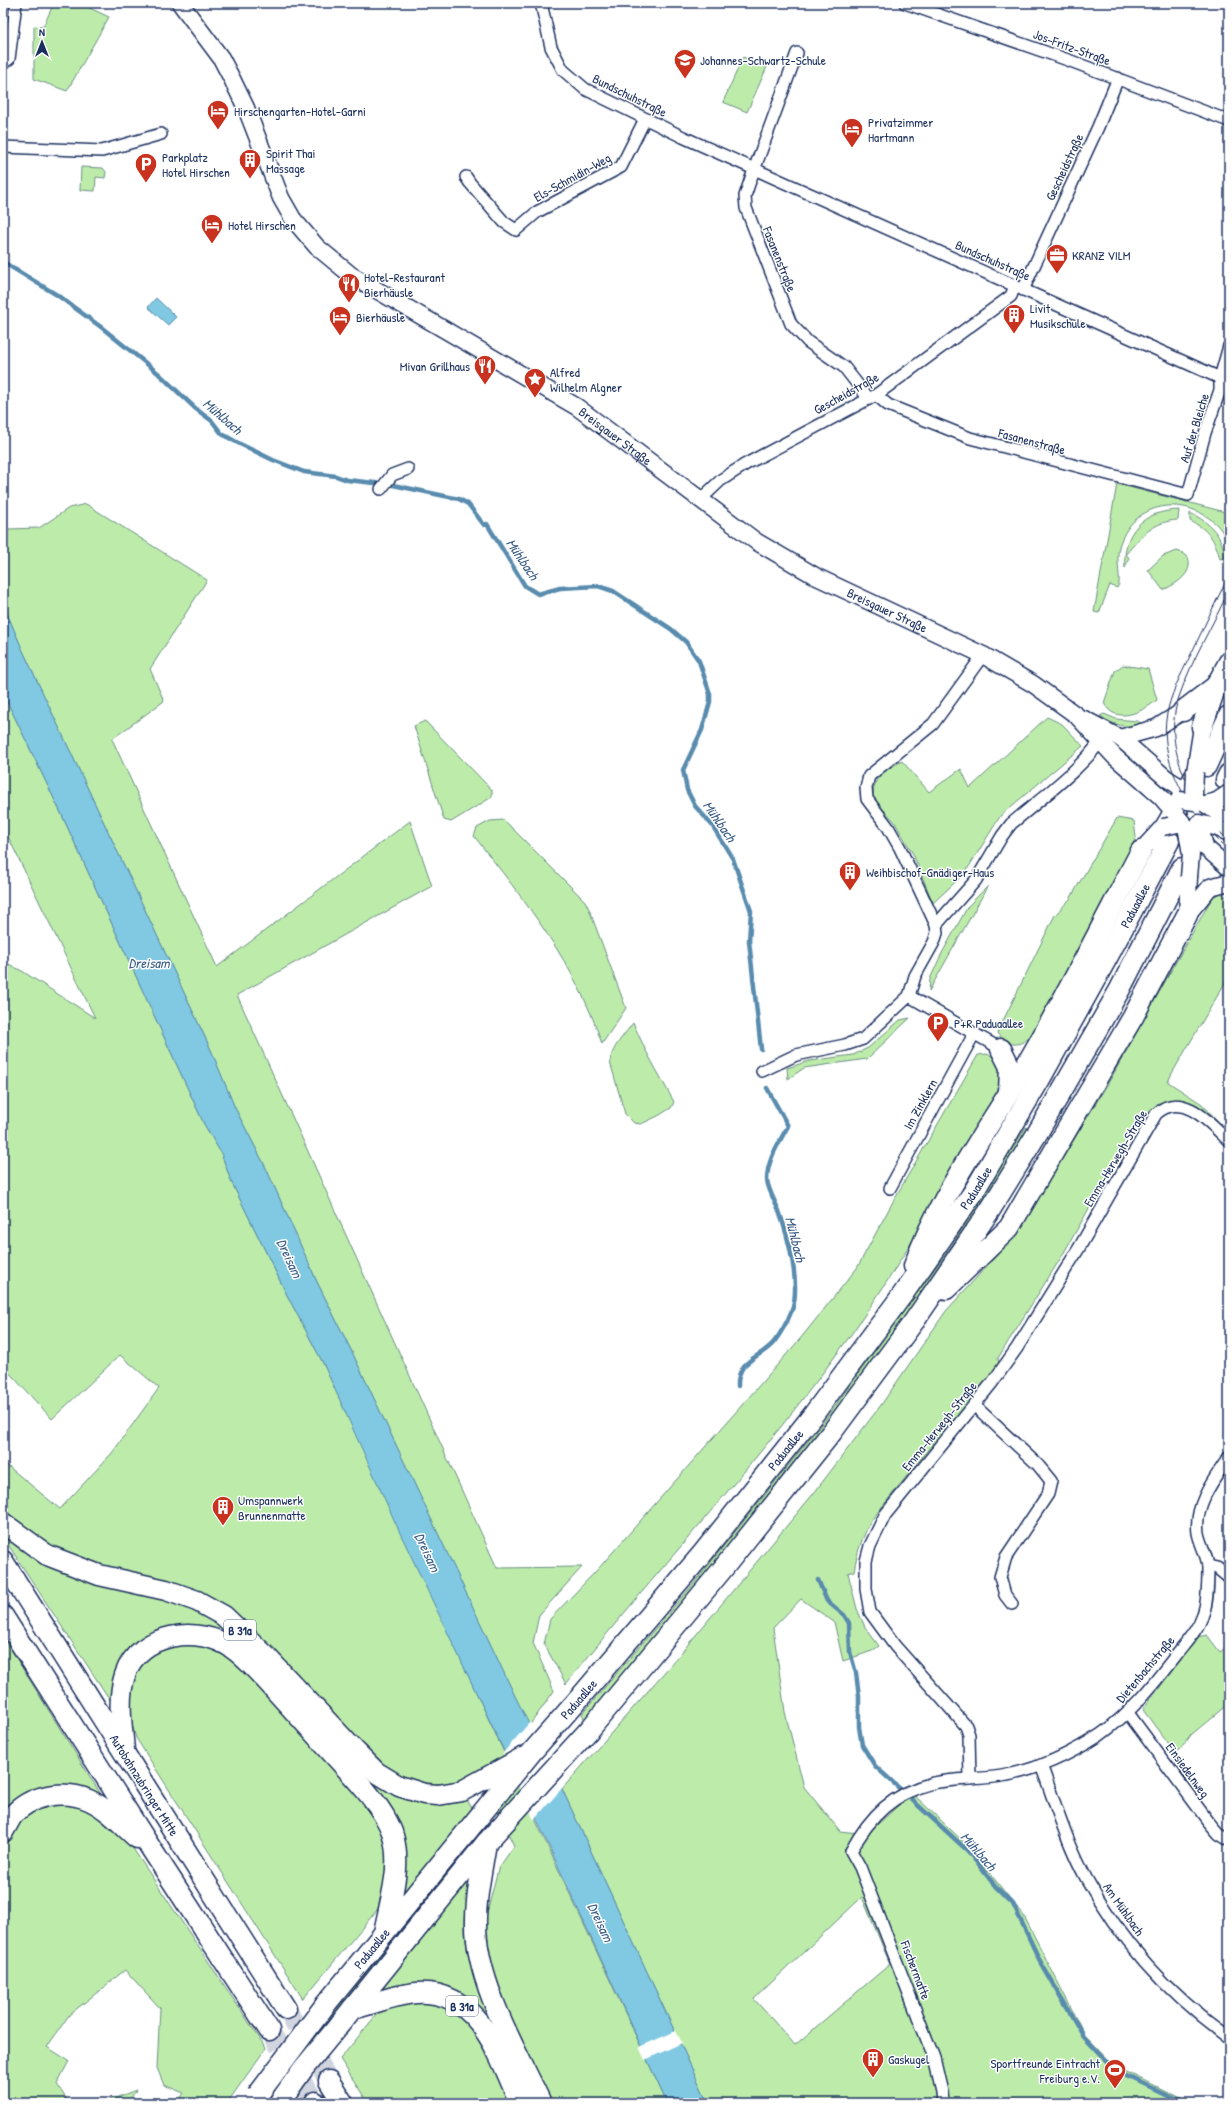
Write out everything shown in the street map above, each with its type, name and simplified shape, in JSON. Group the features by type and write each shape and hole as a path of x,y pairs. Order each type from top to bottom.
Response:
{"highway":[{"path":"1202,727 1216,686 1229,662"},
{"path":"1184,711 1216,686"},
{"path":"1201,769 1229,716"},
{"name":"Paduaallee","path":"255,2099 326,2004 531,1753 702,1553 813,1415 903,1294 973,1193 1028,1099 1107,958 1162,834"},
{"path":"903,1294 925,1236 949,1193 1042,1038 1141,851"},
{"name":"Paduaallee","path":"279,2103 303,2069 486,1843 590,1729 721,1571 832,1432 915,1320 990,1210 1038,1132 1186,873"},
{"path":"915,1320 1009,1228 1133,1017 1187,915"},
{"path":"1009,1094 1010,1066 1000,1049 1026,1047 1042,1038"},
{"name":"B 31a","path":"3,1523 24,1540 47,1555 60,1561 98,1575 166,1590 197,1601 224,1616 267,1656 303,1697 376,1772 399,1786 424,1794 462,1791 531,1753"},
{"name":"Autobahnzubringer Mitte","path":"3,1561 124,1750 158,1809 286,2009"},
{"name":"Autobahnzubringer Mitte","path":"3,1616 152,1850 270,2030"},
{"path":"124,1750 120,1703 123,1683 129,1664 138,1654 162,1639 178,1635 195,1634 207,1636 232,1648 289,1706 366,1791 391,1831 396,1863 393,1894 383,1935"},
{"path":"3,1832 12,1817 26,1804 44,1796 63,1794 90,1800 106,1811 152,1850"},
{"path":"486,1843 476,1910 477,1939 483,1971 508,2035 541,2103"},
{"name":"B 31a","path":"352,2009 404,1995 418,1993 450,1998 466,2008 493,2042 520,2103"},
{"path":"329,2081 343,2103"}],"street":[{"path":"3,63 9,59 16,3"},
{"name":"Breisgauer Straße","path":"180,3 221,58 246,108 281,198 296,223 317,247 350,275 577,408 750,538 817,577 983,655 1033,684 1076,715 1181,803"},
{"name":"Bundschuhstraße","path":"541,3 551,47 563,70 585,89 645,119 1220,378"},
{"name":"Jos-Fritz-Straße","path":"905,3 1118,78 1229,121"},
{"path":"755,168 797,53"},
{"name":"Gescheidstraße","path":"700,500 721,480 746,464 790,439 872,397 1011,296 1019,288 1118,78"},
{"name":"Els-Schmidin-Weg","path":"466,177 504,222 516,230 537,212 621,167 645,119"},
{"path":"3,147 102,151 161,134"},
{"name":"Fasanenstraße","path":"755,168 745,196 746,208 791,324 808,342 844,367 872,397 888,405 970,438 1188,495"},
{"name":"Auf der Bleiche","path":"1188,495 1205,433 1220,390 1220,378 1229,346"},
{"path":"381,489 392,475 408,469"},
{"path":"762,1071 796,1055 845,1045 863,1039 909,996 915,976 934,942 937,933 936,925 900,848 888,828 867,799 866,788 869,776 933,724 983,655"},
{"path":"1120,738 1156,728 1184,711"},
{"path":"1141,851 1162,834 1201,769 1198,748 1202,727"},
{"path":"936,925 976,880 1002,836 1011,824 1073,770 1102,736"},
{"name":"Breisgauer Straße","path":"1102,736 1120,738 1181,803"},
{"path":"1181,803 1217,801 1228,782"},
{"path":"1181,803 1224,823"},
{"path":"1181,803 1205,847 1229,868"},
{"path":"1181,803 1190,854 1186,873 1187,915"},
{"path":"1187,915 1210,887 1229,882"},
{"path":"909,996 1000,1049"},
{"name":"Im Zinklern","path":"890,1188 974,1034"},
{"name":"Emma-Herwegh-Straße","path":"970,1779 969,1735 966,1726 895,1646 870,1612 866,1589 866,1561 870,1546 885,1515 992,1383 1017,1348 1079,1248 1156,1114 1161,1109 1178,1105 1190,1107 1229,1141"},
{"path":"974,1405 1038,1465 1051,1481 1048,1494 1006,1557 1000,1578 1005,1595 1012,1604"},
{"name":"Dietenbachstraße","path":"851,1851 863,1828 899,1797 911,1790 934,1783 1009,1775 1041,1765 1077,1749 1128,1713 1143,1697 1196,1630 1204,1613 1208,1566 1198,1531 1198,1514 1206,1495 1229,1457"},
{"path":"1208,1566 1217,1568 1229,1578"},
{"name":"Einsiedelnweg","path":"1128,1713 1208,1821 1219,1834 1229,1840"},
{"name":"Am Mühlbach","path":"1041,1765 1067,1836 1086,1878 1112,1918 1150,1969 1198,2015 1229,2038"},
{"name":"Fischermatte","path":"851,1851 860,1867 934,2058 943,2103"}],"green space":[{"path":"54,3 79,3 109,17 67,91 34,79 34,26 43,27"},
{"path":"743,57 767,67 747,112 723,102"},
{"path":"81,167 103,168 106,172 105,178 96,177 95,191 80,190"},
{"path":"1117,484 1229,513 1229,544 1218,526 1205,516 1191,509 1176,506 1161,507 1148,511 1135,520 1126,532 1118,552 1119,584 1117,588 1110,585 1099,613 1094,612"},
{"path":"86,504 207,580 150,669 164,701 112,739 217,967 410,821 432,886 237,995 497,1568 582,1567 539,1615 533,1643 554,1691 529,1726 351,1350 318,1284 265,1166 235,1108 211,1050 23,651 3,604 3,516 8,529 39,528 69,508"},
{"path":"1179,510 1178,520 1169,521 1155,526 1137,541 1126,554 1129,558 1125,568 1125,555 1127,544 1131,534 1137,526 1145,519 1155,514"},
{"path":"1190,513 1209,525 1218,536 1222,543 1225,558 1220,559 1210,536 1202,528 1190,521"},
{"path":"1177,551 1188,557 1188,568 1183,578 1163,590 1148,570 1163,556"},
{"path":"1123,665 1148,669 1157,700 1137,712 1122,715 1115,714 1109,710 1104,703 1115,671"},
{"path":"3,693 60,811 204,1124 221,1153 231,1181 288,1297 323,1363 667,2103 552,2103 500,1994 491,1969 486,1940 486,1917 498,1869 514,1846 480,1772 460,1781 436,1784 416,1781 387,1770 378,1764 233,1616 119,1572 53,1550 3,1513 3,1462 60,1509 112,1453 159,1388 120,1355 52,1419 3,1366 3,961 22,971 95,1018 3,826"},
{"path":"1104,714 1116,719 1137,721 1144,725 1126,726 1116,724 1100,716"},
{"path":"1047,717 1062,724 1083,746 1001,815 965,873 933,903 913,854 894,821 873,798 877,779 885,771 902,761 929,792 961,769 970,788"},
{"path":"425,721 492,790 492,797 451,822 444,820 414,726"},
{"path":"1117,818 1134,821 1136,838 1034,1032 1025,1041 1020,1043 1011,1044 1006,1042 997,1033 1055,915 1070,899"},
{"path":"504,820 585,901 589,909 626,1008 602,1044 591,1015 564,960 512,884 474,836 477,828 490,821"},
{"path":"988,886 929,991 930,979 941,955 968,906"},
{"path":"1221,893 1229,899 1229,976 1168,1082 1202,1104 1217,1120 1214,1122 1196,1106 1180,1100 1170,1100 1158,1103 1148,1117 1140,1119 1062,1256 998,1358 999,1365 951,1428 944,1430 873,1518 861,1543 854,1571 848,1573 857,1609 865,1627 879,1646 872,1651 843,1661 834,1622 801,1599 773,1628 785,1712 804,1787 840,1831 867,1834 912,1793 968,1846 1024,1916 1085,2035 1115,2066 1189,2103 708,2103 562,1789 676,1659 814,1493 881,1405 946,1311 1018,1232 1110,1080 1213,896","holes":["862,1897 890,1964 795,2045 754,1999"]},
{"path":"910,1018 867,1059 804,1068 788,1079 787,1068 809,1061 853,1055 868,1048 900,1020"},
{"path":"633,1023 646,1051 674,1102 671,1108 641,1124 634,1123 625,1114 610,1062 616,1046"},
{"path":"987,1054 998,1062 1004,1083 892,1274 817,1381 746,1469 601,1640 566,1684 544,1644 550,1619 598,1569 800,1339 857,1268 896,1196 978,1055"},
{"path":"1026,1127 1032,1131 958,1247 832,1420 699,1586 585,1720 582,1714 695,1582 827,1417 952,1245"},
{"path":"3,1530 135,1589 212,1616 248,1652 159,1633 114,1706 3,1537"},
{"path":"1207,1635 1220,1652 1229,1645 1229,1703 1191,1735 1183,1746 1174,1752 1143,1710 1197,1637"},
{"path":"3,1637 102,1796 88,1791 3,1821"},
{"path":"180,1640 232,1654 360,1795 381,1824 390,1856 384,1895 377,1910 303,1999 136,1738 128,1711 130,1684 147,1654"},
{"path":"248,1652 368,1772 465,1796 474,1812 402,1901 405,1869 404,1848"},
{"path":"80,1801 128,1841 266,2048 227,2103 177,2103 184,2093 164,2085 157,2068 160,2008 125,1970 69,2015 47,2047 69,2061 57,2084 70,2103 3,2103 3,1848 20,1818 50,1802"},
{"path":"481,1832 484,1838 335,2018 331,2012 353,1988"},
{"path":"470,1877 465,1925 466,1941 470,1961 476,1982 493,2024 532,2103 527,2103 443,1987 411,1985 379,1993"},
{"path":"400,2002 446,2004 477,2031 513,2103 368,2103 340,2059 377,2014"},
{"path":"136,2090 128,2103 102,2103"}],"water":[{"path":"156,298 176,317 168,325 148,307"},
{"name":"Dreisam","path":"3,604 23,651 211,1050 235,1108 265,1166 318,1284 351,1350 516,1698 562,1789 708,2103 667,2103 537,1820 400,1533 323,1363 288,1297 231,1181 221,1153 204,1124 60,811 3,693"}],"pier":[{"path":"530,1722 563,1787 534,1820 503,1753"},
{"path":"676,2031 682,2043 645,2060 639,2047"}],"waterway":[{"name":"Mühlbach","path":"3,262 57,295 101,327 158,373 196,409 212,421 222,434 273,460 304,472 336,476 347,480 393,485 459,499 468,504 484,525 487,524 525,586 538,594 560,588 598,586 613,591 671,629 686,642 699,661 710,694 710,702 702,730 683,770 687,790 695,806 712,825 733,859 751,911 749,941 761,1049"},
{"name":"Mühlbach","path":"738,1386 741,1370 745,1365 768,1348 779,1335 792,1310 794,1299 794,1274 789,1246 783,1221 770,1191 767,1180 771,1159 788,1126 767,1088"},
{"name":"Mühlbach","path":"818,1580 827,1601 844,1615 849,1623 850,1652 856,1673 859,1696 859,1727 862,1745 875,1766 968,1851 996,1887 1013,1904 1040,1961 1084,2037 1116,2071 1183,2103"}],"tunnel":[{"path":"286,2009 329,2081"},
{"path":"269,2030 315,2102"}],"tram line":[{"path":"1229,576 1176,686 1170,701 1165,729 1167,749 1172,768 1180,787 1202,822 1229,851"},
{"path":"1229,590 1184,684 1174,717 1174,737 1184,776 1204,811 1229,842"}],"place":[{"name":"Johannes-Schwartz-Schule","path":"685,80"},
{"name":"Hirschengarten-Hotel-Garni","path":"218,130"},
{"name":"Privatzimmer Hartmann","path":"852,148"},
{"name":"Spirit Thai Massage","path":"250,180"},
{"name":"Parkplatz Hotel Hirschen","path":"146,184"},
{"name":"Hotel Hirschen","path":"212,244"},
{"name":"KRANZ VILM","path":"1057,274"},
{"name":"Hotel-Restaurant Bierhäusle","path":"349,304"},
{"name":"Livit Musikschule","path":"1014,334"},
{"name":"Bierhäusle","path":"340,336"},
{"name":"Mivan Grillhaus","path":"485,386"},
{"name":"Alfred Wilhelm Algner","path":"535,398"},
{"name":"Weihbischof-Gnädiger-Haus","path":"850,892"},
{"name":"P+R Paduaallee","path":"938,1042"},
{"name":"Umspannwerk Brunnenmatte","path":"223,1526"},
{"name":"Gaskugel","path":"873,2078"},
{"name":"Sportfreunde Eintracht Freiburg e.V.","path":"1115,2090"}]}
